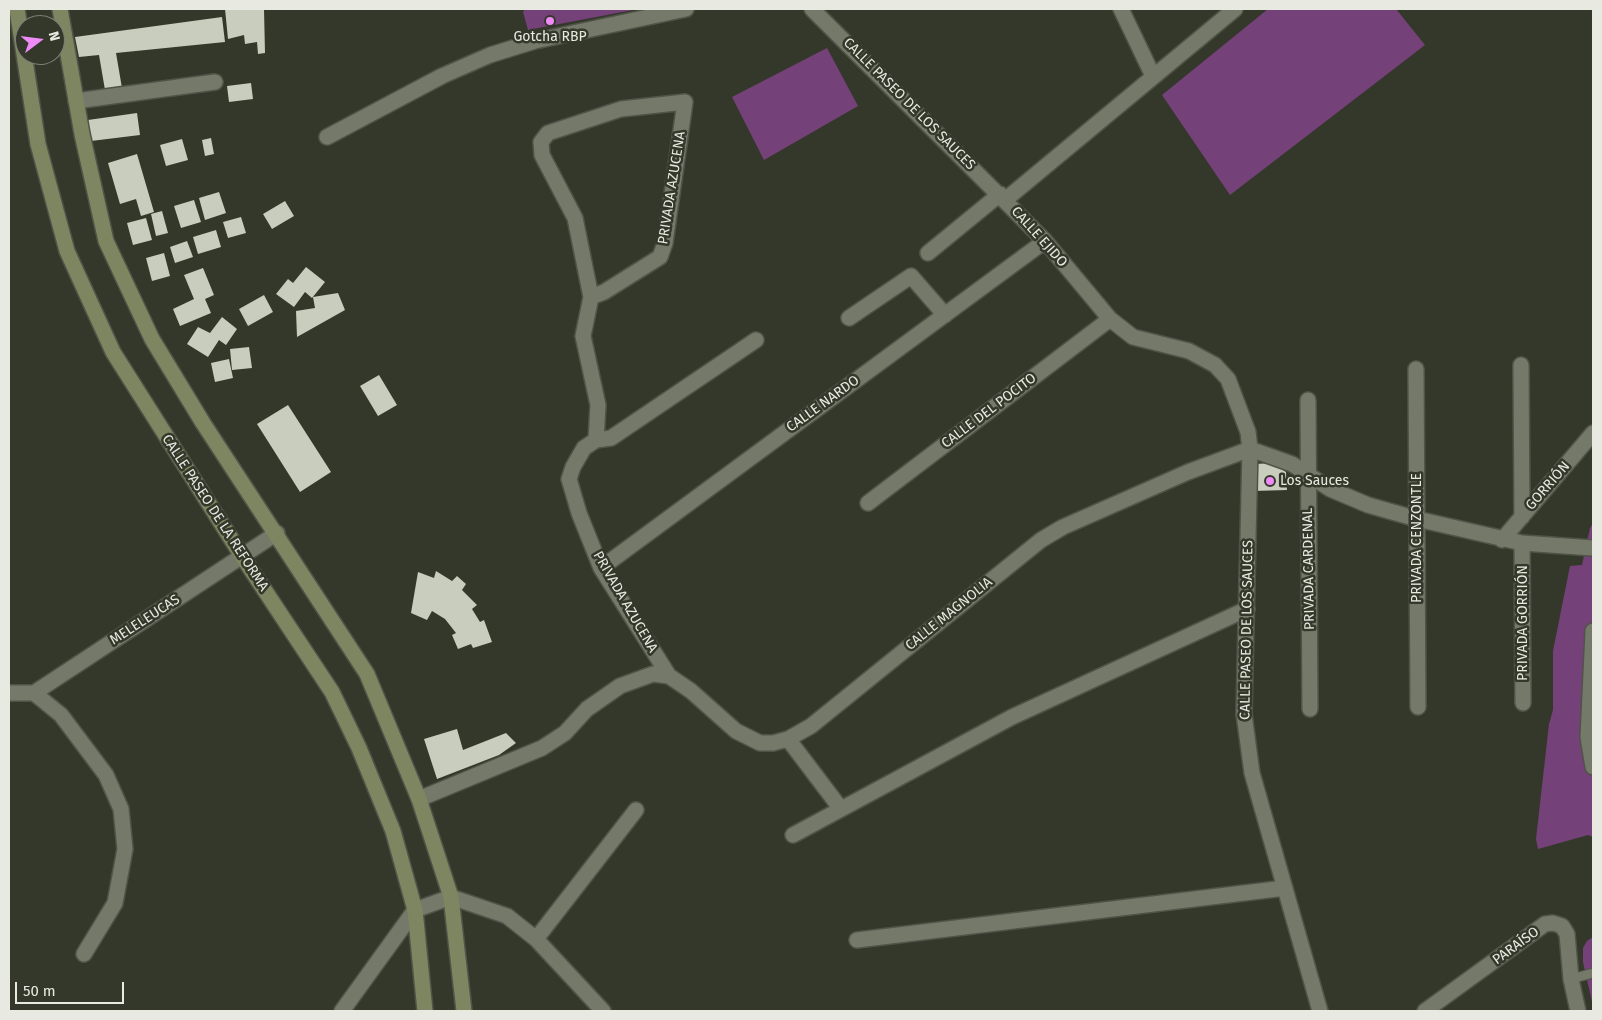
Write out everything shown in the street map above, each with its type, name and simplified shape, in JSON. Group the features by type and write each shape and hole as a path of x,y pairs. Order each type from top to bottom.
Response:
{"main road":[{"name":"CALLE PASEO DE LA REFORMA","path":"17,9 38,144 67,251 113,352 242,556 332,692 359,748 393,831 415,910 425,1011"},
{"path":"60,9 76,100 106,241 152,339 203,423 277,533 367,674 419,799 451,897 464,1011"}],"street":[{"path":"327,137 442,76 490,55 535,41 686,9"},
{"name":"CALLE PASEO DE LOS SAUCES","path":"812,9 1003,197"},
{"path":"1121,9 1153,76"},
{"name":"CALLE EJIDO","path":"1235,9 1003,197 1045,241 1110,319 1133,337 1189,352 1215,365 1228,380 1248,432 1250,449"},
{"path":"76,100 215,82"},
{"name":"PRIVADA AZUCENA","path":"685,102 665,243 660,257 604,292 591,297 575,218 542,155 541,142 548,133 621,109 685,102"},
{"path":"928,253 1003,197"},
{"name":"CALLE NARDO","path":"601,568 1045,241"},
{"path":"849,318 911,276 945,315"},
{"path":"591,297 583,336 598,405 596,440 611,438 756,340"},
{"name":"CALLE DEL POCITO","path":"868,504 1110,319"},
{"path":"1521,365 1522,517"},
{"name":"PRIVADA CENZONTLE","path":"1416,369 1418,707"},
{"name":"PRIVADA CARDENAL","path":"1308,400 1310,709"},
{"name":"GORRIÓN","path":"1502,540 1593,433"},
{"name":"PRIVADA AZUCENA","path":"596,440 584,448 573,467 569,479 579,513 601,568 669,676"},
{"path":"1250,449 1292,464 1337,492 1417,519 1502,540 1593,548"},
{"name":"CALLE PASEO DE LOS SAUCES","path":"1250,449 1244,714 1252,774 1320,1011"},
{"name":"CALLE MAGNOLIA","path":"669,676 691,691 736,731 760,742 773,743 788,740 811,726 1041,540 1063,527 1137,494 1250,449"},
{"name":"MELELEUCAS","path":"34,694 277,533"},
{"name":"PRIVADA GORRIÓN","path":"1522,543 1523,703"},
{"path":"793,836 1012,717 1246,609"},
{"path":"1593,631 1588,737 1593,767"},
{"path":"419,799 542,748 565,733 587,709 620,686 653,674 669,676"},
{"path":"10,688 34,694 61,714 106,775 121,810 124,849 115,903 84,954"},
{"path":"788,740 841,809"},
{"path":"536,939 636,810"},
{"path":"857,940 1286,888"},
{"path":"342,1011 415,910 451,897 506,916 536,939 603,1011"},
{"name":"PARAÍSO","path":"1425,1011 1544,924 1553,923 1562,926 1567,934 1571,979 1578,1011"}],"lane":[{"path":"1571,979 1593,973"}],"shaded area":[{"name":"Gotcha RBP","path":"525,9 638,9 528,30 523,12"},
{"path":"1268,9 1396,9 1425,45 1230,195 1162,95"},
{"path":"827,48 858,106 764,160 732,97"},
{"path":"1593,523 1593,837 1588,835 1538,849 1536,839 1549,724 1553,710 1553,651 1570,566 1582,565 1590,528"},
{"path":"1593,937 1593,1006 1583,962 1583,948 1587,941"}],"building":[{"path":"225,9 264,9 265,53 258,54 257,42 245,44 244,35 228,39"},
{"path":"222,17 225,42 116,53 122,88 105,90 99,55 79,57 75,37"},
{"path":"251,83 253,99 229,102 227,86"},
{"path":"137,113 140,135 91,141 88,120"},
{"path":"211,138 214,154 205,156 202,140"},
{"path":"182,139 188,160 166,166 160,145"},
{"path":"137,154 154,212 141,216 136,199 120,204 108,163"},
{"path":"219,192 226,213 205,220 199,198"},
{"path":"194,200 201,222 181,228 174,206"},
{"path":"285,201 294,216 272,229 263,214"},
{"path":"162,211 168,233 156,236 151,214"},
{"path":"241,217 246,233 228,238 223,222"},
{"path":"146,218 152,240 133,245 127,223"},
{"path":"216,230 221,247 198,254 193,237"},
{"path":"187,241 193,257 175,263 170,247"},
{"path":"164,253 170,276 152,281 146,258"},
{"path":"306,267 325,282 312,298 305,292 294,307 276,294 288,279 293,283"},
{"path":"203,268 214,295 205,299 211,313 180,326 173,309 194,299 184,275"},
{"path":"338,293 345,310 297,337 296,311 315,308 313,297"},
{"path":"264,295 273,312 248,326 239,309"},
{"path":"222,317 237,329 226,345 219,340 208,357 187,344 198,327 210,333"},
{"path":"249,347 252,368 232,370 230,349"},
{"path":"229,359 233,378 215,382 211,363"},
{"path":"379,375 397,405 378,416 360,386"},
{"path":"288,405 331,472 300,492 257,424"},
{"name":"Los Sauces","path":"1272,463 1286,472 1287,490 1253,491 1255,464"},
{"path":"436,571 452,581 457,576 466,584 462,590 477,605 472,609 480,622 484,620 492,642 473,648 471,644 458,649 452,635 456,633 445,619 432,611 427,620 411,613 418,572 434,578"},
{"path":"457,729 463,750 506,733 516,743 499,755 437,779 424,739"}],"place":[{"name":"Gotcha RBP","path":"550,21"},
{"name":"Los Sauces","path":"1270,481"}]}
